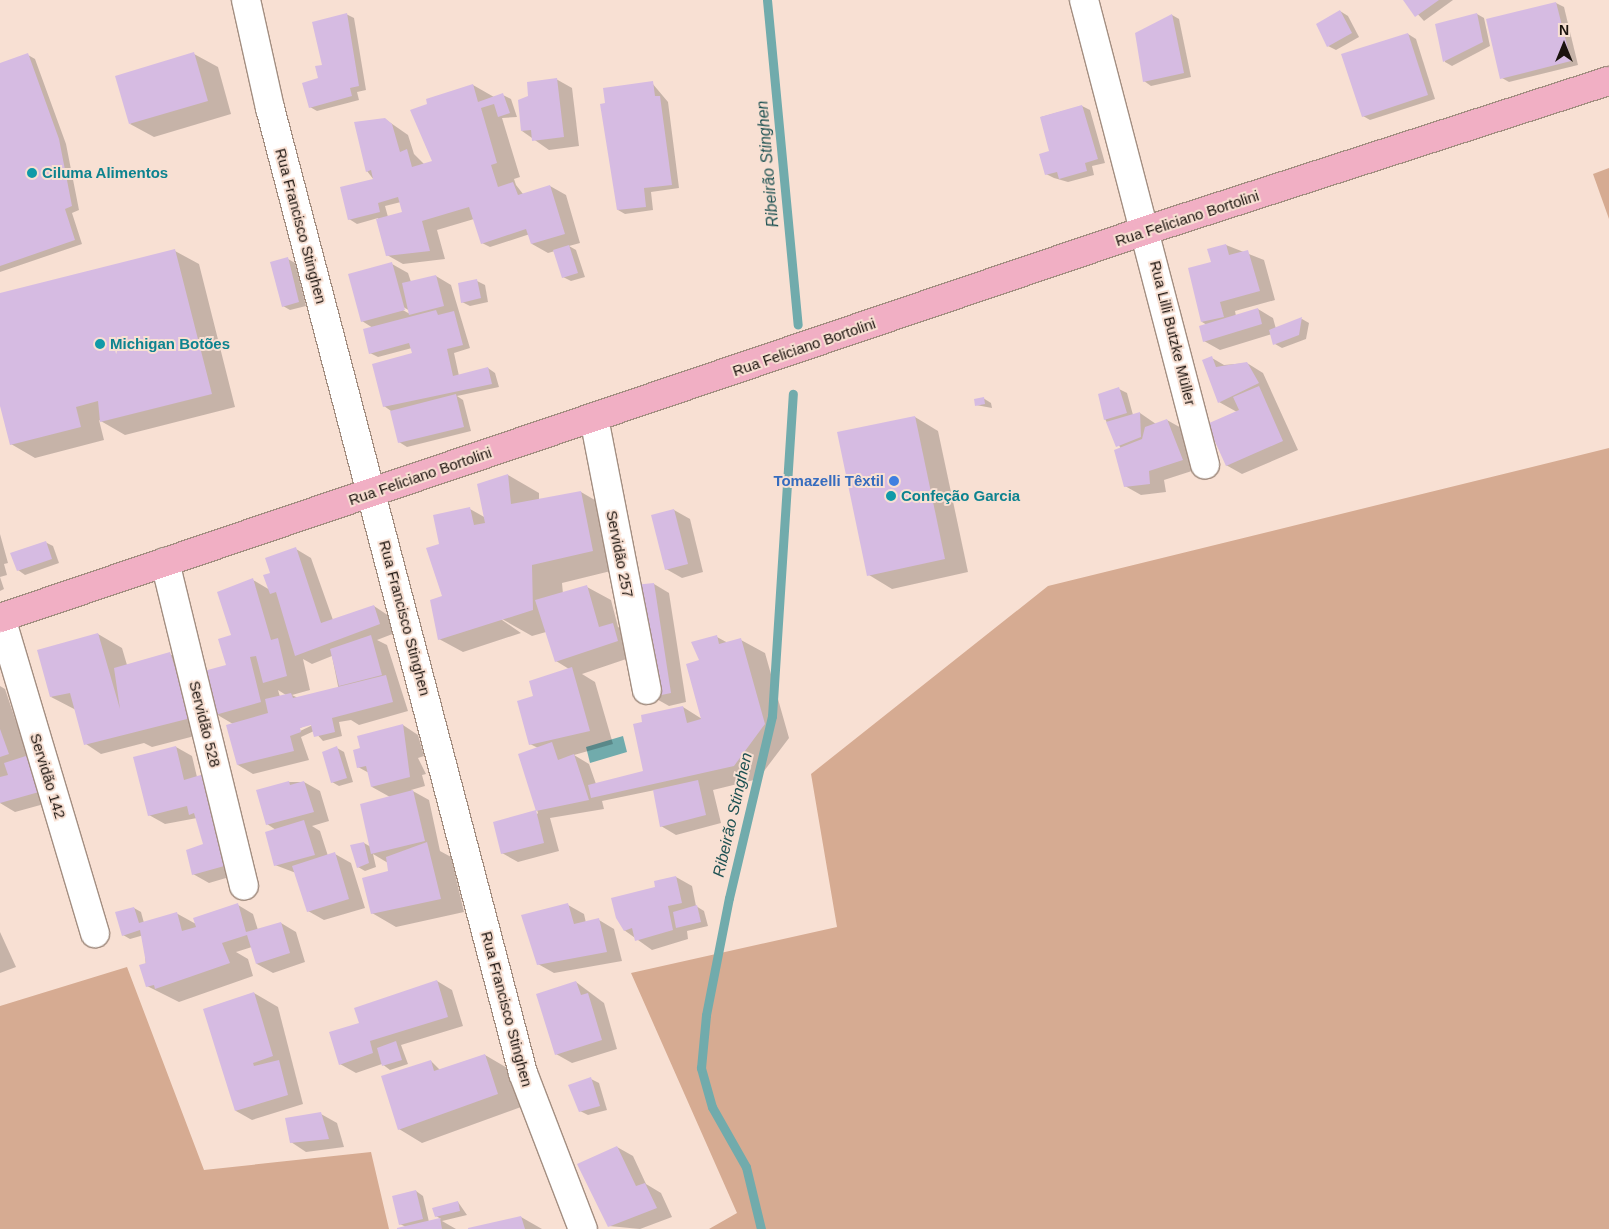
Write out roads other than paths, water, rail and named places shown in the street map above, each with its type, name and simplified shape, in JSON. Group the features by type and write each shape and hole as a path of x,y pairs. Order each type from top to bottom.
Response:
{"main road":[{"name":"Rua Feliciano Bortolini","path":"0,618 1147,230 1609,81"}],"street":[{"name":"Rua Francisco Stinghen","path":"246,0 270,108 523,1073 583,1229"},
{"name":"Rua Lilli Butzke Müller","path":"1084,0 1147,230 1205,464"},
{"name":"Servidão 257","path":"594,418 647,690"},
{"name":"Servidão 528","path":"165,562 244,885"},
{"name":"Servidão 142","path":"0,618 95,933"}],"water":[{"path":"623,736 627,752 590,763 586,747"}],"waterway":[{"name":"Ribeirão Stinghen","path":"767,0 798,325"},
{"name":"Ribeirão Stinghen","path":"761,1229 746,1167 712,1107 701,1068 706,1015 729,898 772,716 793,394"}],"place":[{"name":"Ciluma Alimentos","path":"32,173"},
{"name":"Michigan Botões","path":"100,344"},
{"name":"Tomazelli Têxtil","path":"894,481"},
{"name":"Confeção Garcia","path":"891,496"}]}
